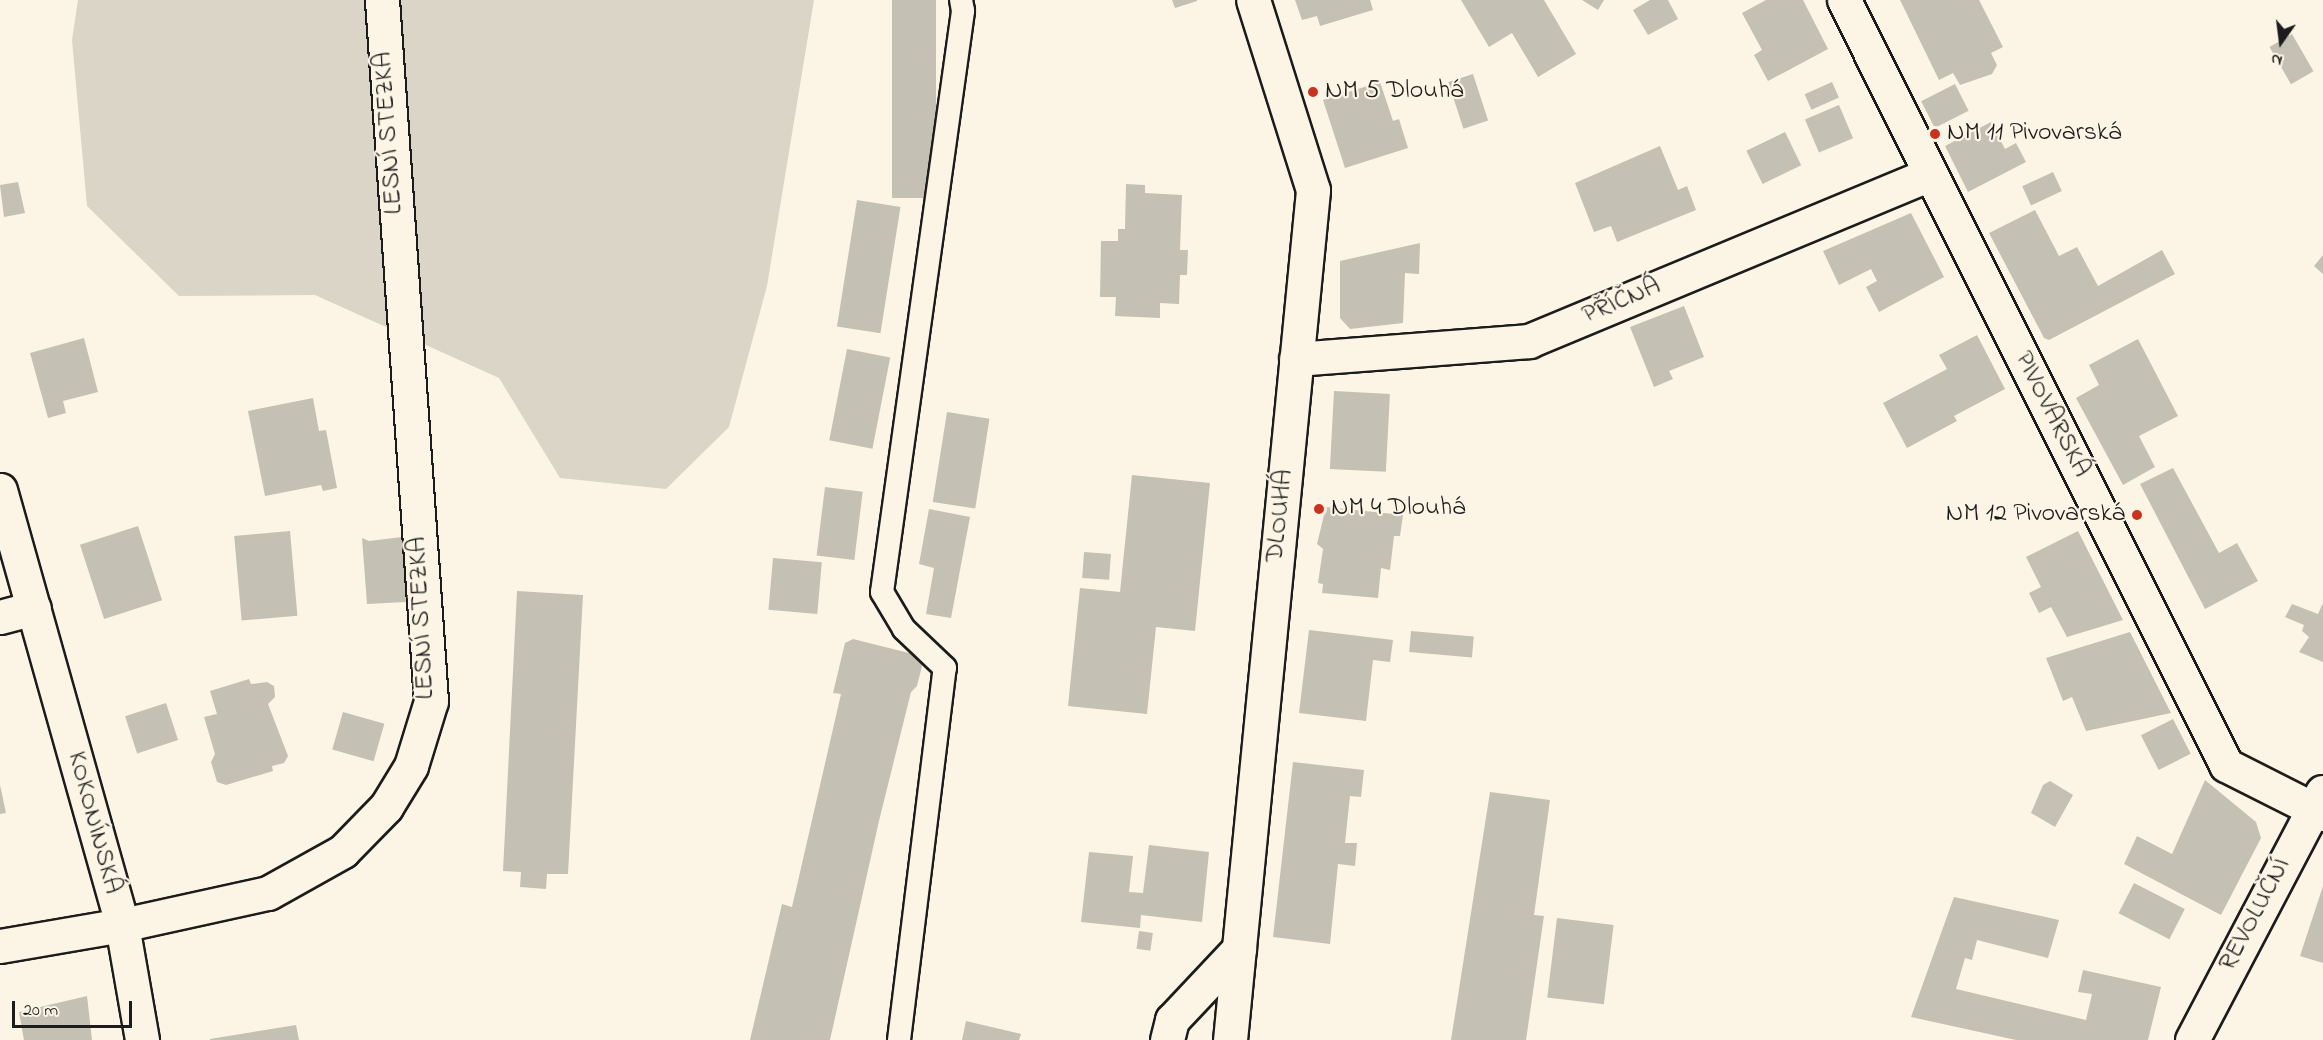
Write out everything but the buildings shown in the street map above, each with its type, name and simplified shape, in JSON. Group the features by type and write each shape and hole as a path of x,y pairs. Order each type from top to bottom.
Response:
{"street":[{"name":"LESNÍ STEZKA","path":"0,946 122,925 268,893 343,852 386,807 411,766 431,700 382,0"},
{"name":"DLOUHÁ","path":"1230,1040 1313,190 1253,0"},
{"name":"PIVOVARSKÁ","path":"1844,0 2226,765 2320,805"},
{"name":"PŘÍČNÁ","path":"1296,359 1529,341 1930,174"},
{"name":"KOKONÍNSKÁ","path":"0,490 122,925 142,1040"},
{"path":"0,617 34,608"},
{"name":"REVOLUČNÍ","path":"2192,1040 2320,805"},
{"path":"1167,1040 1172,1020 1239,949"}],"lane":[{"path":"899,1040 945,668 904,629 882,592 963,11 961,0"}],"shaded area":[{"path":"78,0 814,0 767,286 729,427 666,489 560,478 499,378 315,295 179,296 87,206 72,40"}],"place":[{"name":"NM 5 Dlouhá","path":"1313,92"},
{"name":"NM 11 Pivovarská","path":"1935,134"},
{"name":"NM 4 Dlouhá","path":"1319,509"},
{"name":"NM 12 Pivovarská","path":"2137,515"}]}
